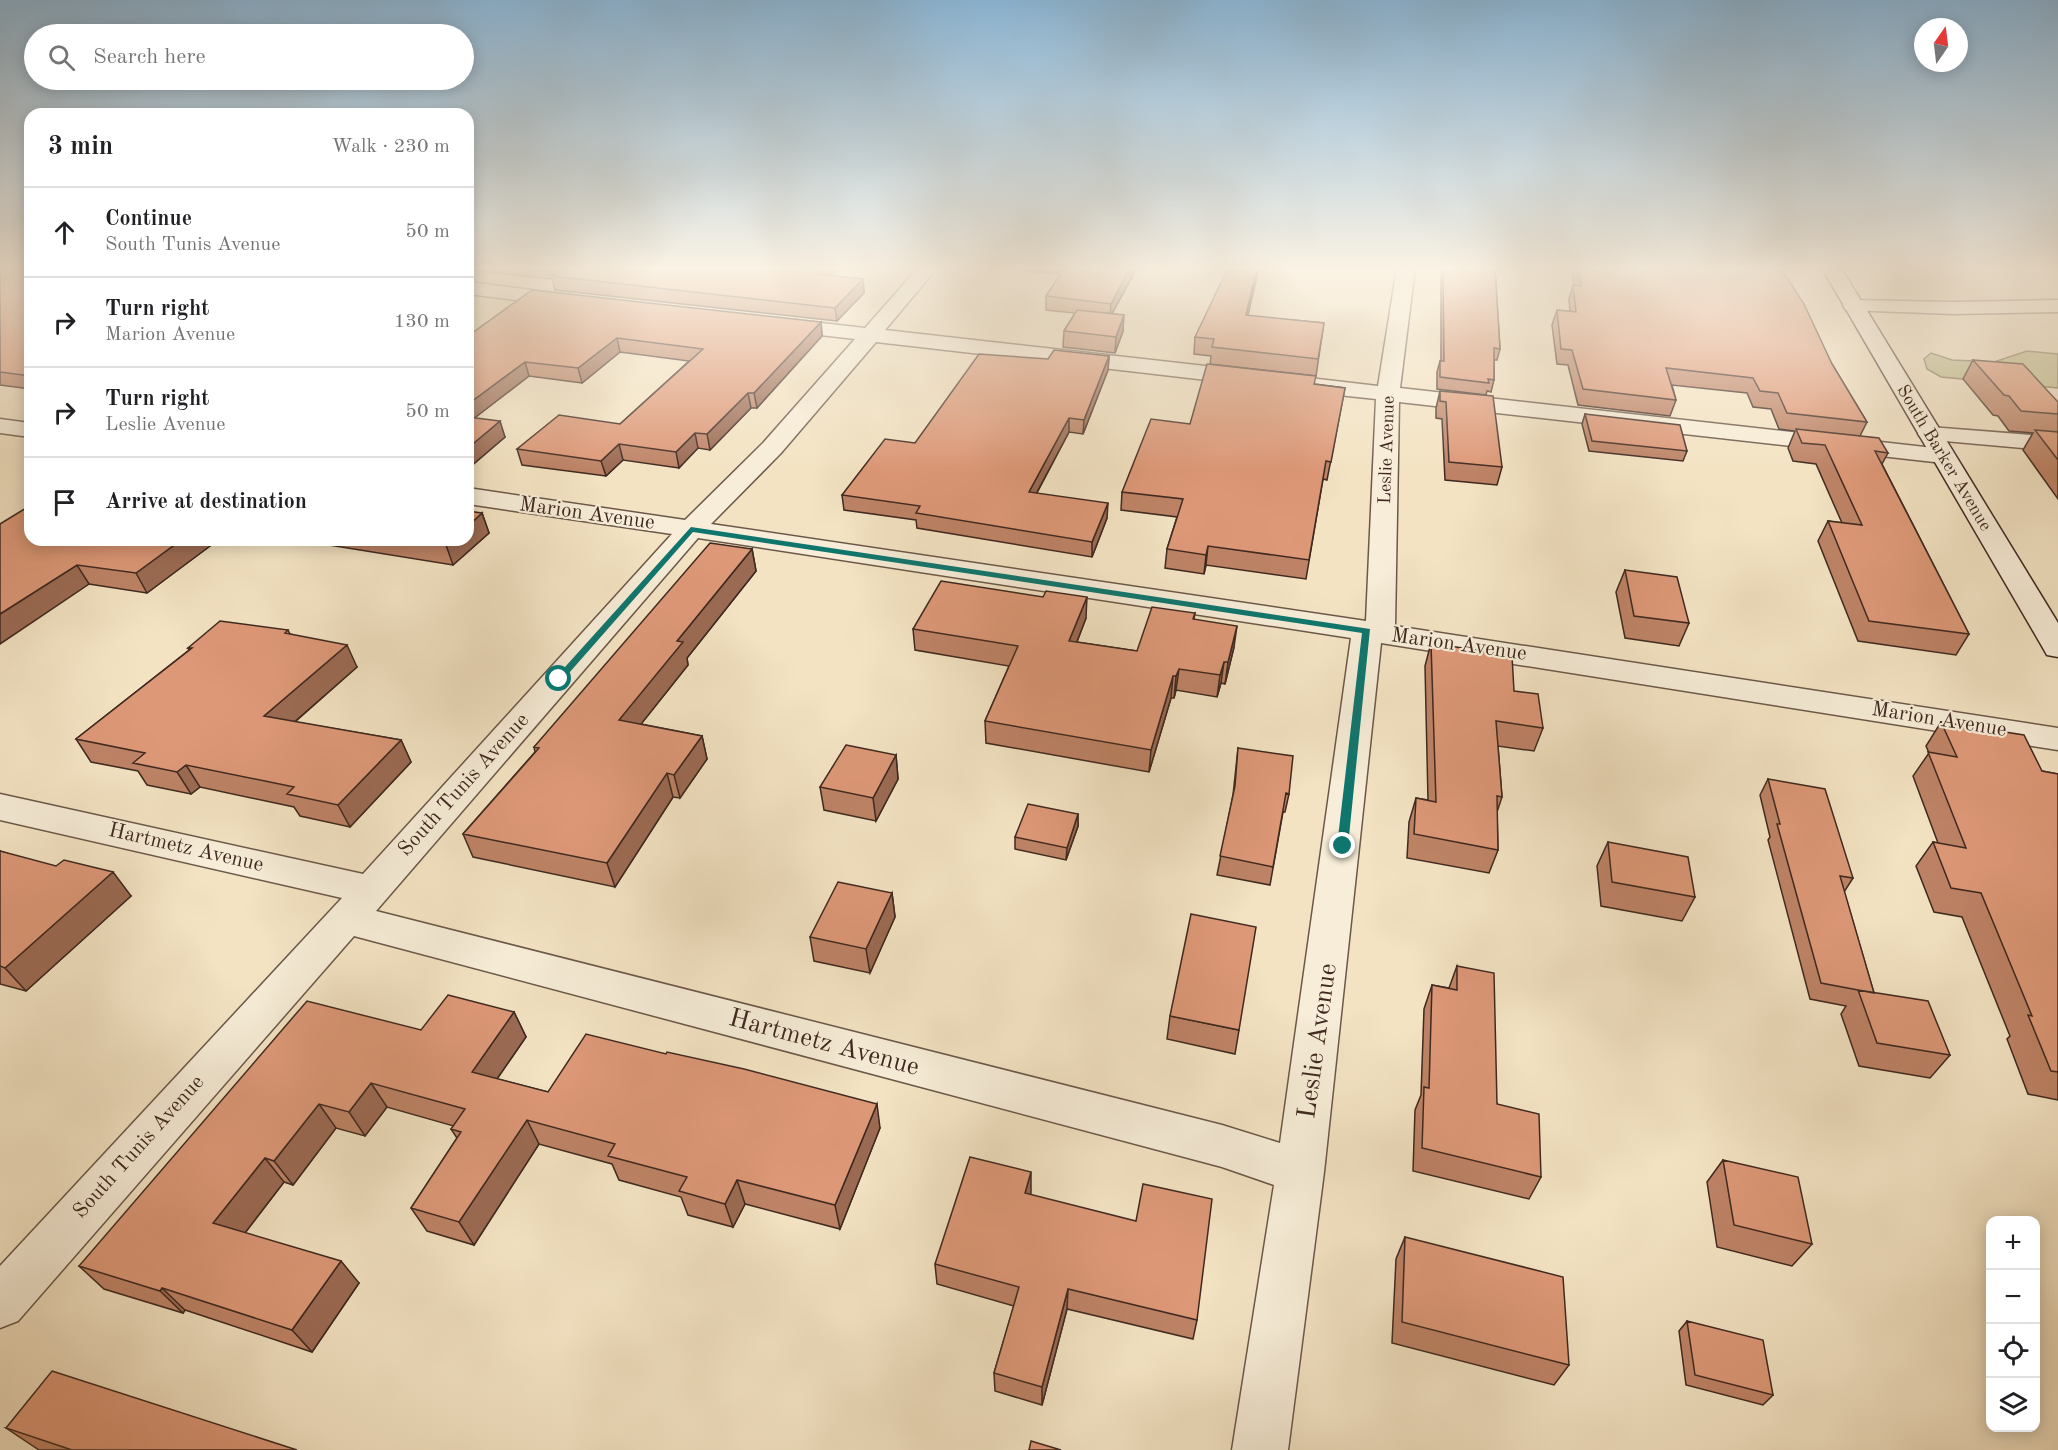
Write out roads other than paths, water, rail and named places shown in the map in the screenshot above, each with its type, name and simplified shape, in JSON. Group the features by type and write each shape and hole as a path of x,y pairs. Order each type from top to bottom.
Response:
{"street":[{"name":"South Tunis Avenue","path":"0,1303 691,529 772,448 869,336"},
{"path":"876,336 1943,456"},
{"name":"Leslie Avenue","path":"1260,1450 1301,1172 1373,632 1388,393 1396,336"},
{"name":"South Barker Avenue","path":"1871,336 2058,648"},
{"path":"0,426 24,429"},
{"path":"1930,434 2058,444"},
{"name":"Marion Avenue","path":"474,497 1705,682 2058,739"},
{"name":"Hartmetz Avenue","path":"0,807 358,904 1222,1146 1301,1172"}]}
